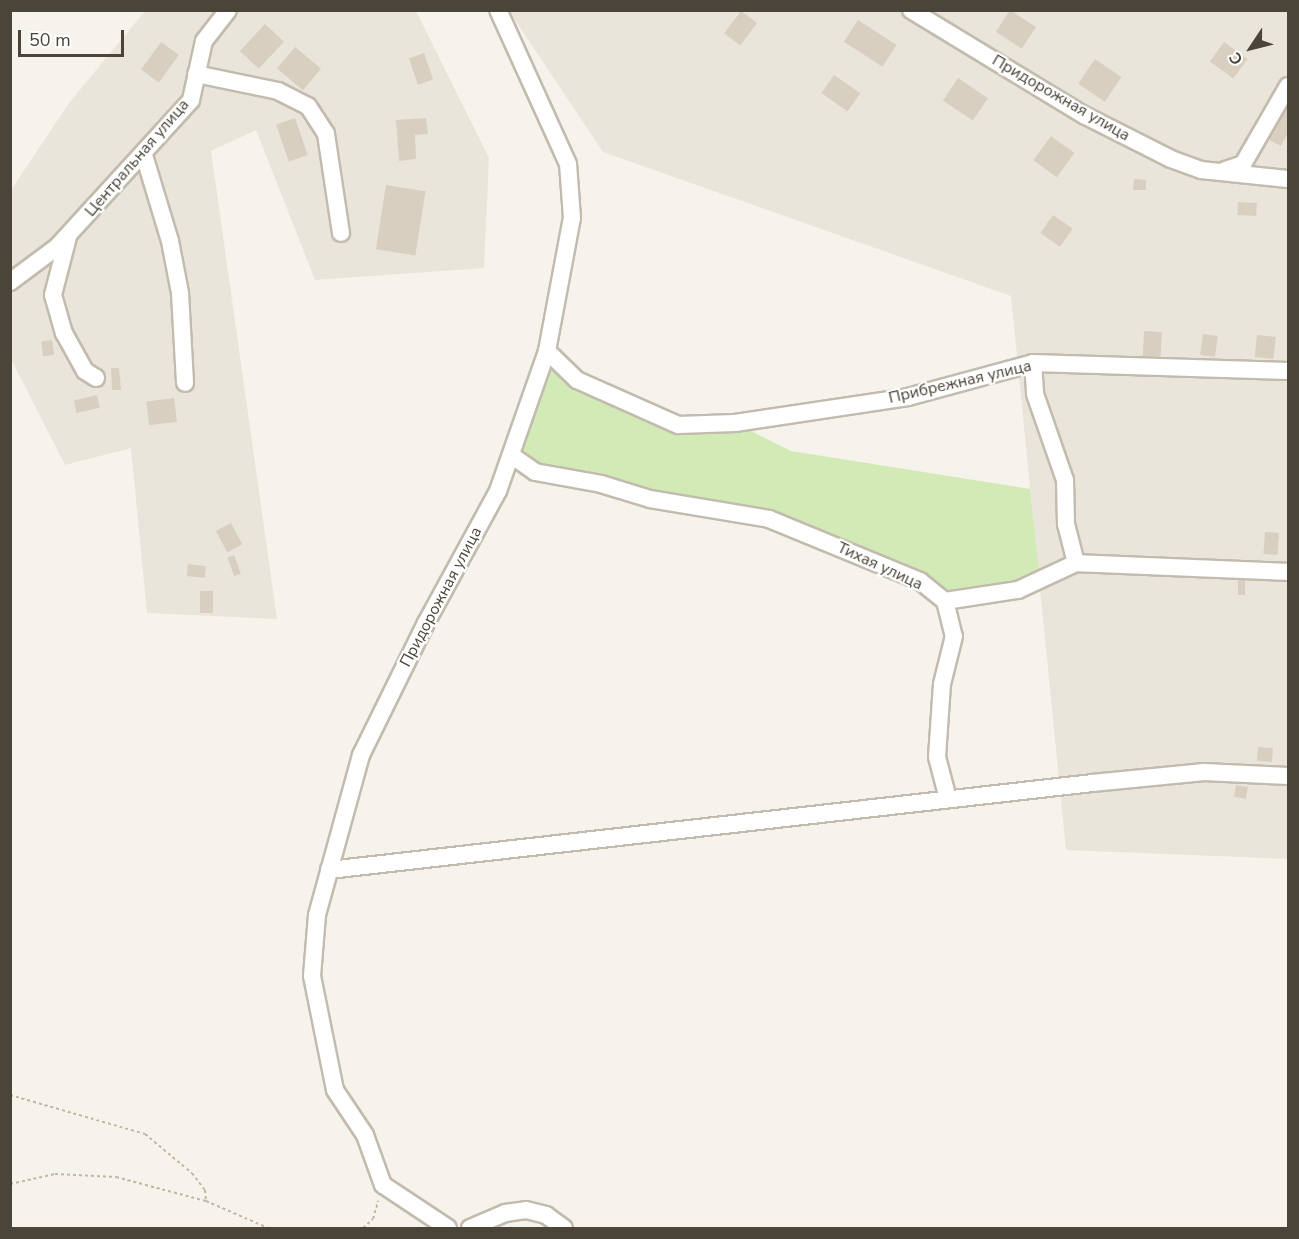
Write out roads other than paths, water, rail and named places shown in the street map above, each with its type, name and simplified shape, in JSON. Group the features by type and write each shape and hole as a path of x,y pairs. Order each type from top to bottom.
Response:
{"street":[{"name":"Центральная улица","path":"10,282 68,236 144,155 191,100 204,42 228,10"},
{"name":"Придорожная улица","path":"448,1228 383,1185 365,1135 335,1090 312,976 317,915 361,755 426,623 498,491 547,351 572,218 568,164 498,10"},
{"name":"Придорожная улица","path":"911,10 1084,115 1171,159 1201,170 1224,170 1288,179"},
{"path":"196,74 278,91 308,106 326,134 341,233"},
{"path":"1224,170 1244,164 1288,86"},
{"path":"144,155 170,241 180,292 185,382"},
{"path":"68,236 53,295 64,333 85,371 96,378"},
{"name":"Прибрежная улица","path":"547,351 577,380 678,425 735,423 908,397 1033,363 1288,371"},
{"path":"1033,363 1035,394 1065,480 1066,524 1076,563"},
{"name":"Тихая улица","path":"511,455 536,472 601,484 650,499 769,519 920,581 945,601"},
{"path":"948,799 937,758 942,684 954,636 945,601 1018,590 1076,563 1288,572"},
{"path":"329,870 1204,772 1288,776"},
{"path":"470,1228 505,1213 526,1210 546,1215 564,1228"}]}
